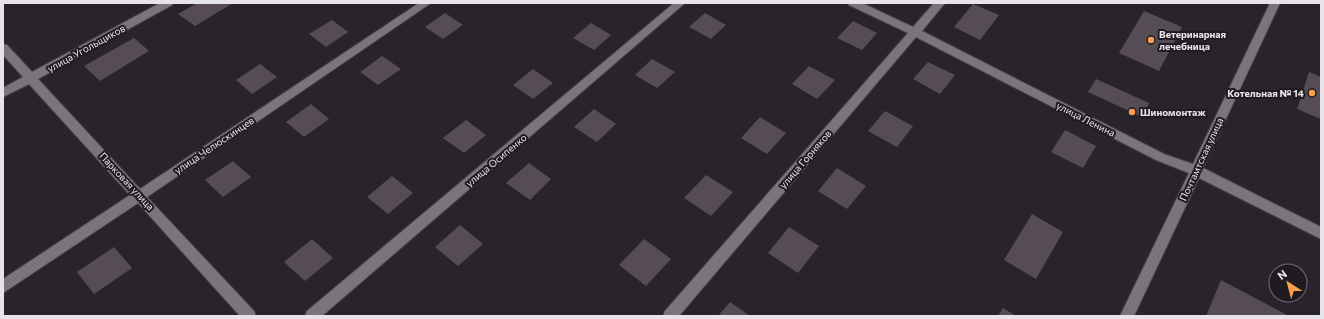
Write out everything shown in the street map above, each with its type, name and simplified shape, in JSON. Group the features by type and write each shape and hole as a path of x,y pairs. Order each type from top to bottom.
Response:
{"street":[{"name":"улица Угольщиков","path":"3,93 168,3"},
{"name":"улица Челюскинцев","path":"3,287 426,3"},
{"name":"улица Осипенко","path":"312,316 680,3"},
{"name":"улица Ленина","path":"852,3 915,32 1160,157 1195,170 1321,233"},
{"name":"улица Горняков","path":"670,316 940,3"},
{"name":"Почтамтская улица","path":"1127,316 1275,3"},
{"name":"Парковая улица","path":"3,48 140,195 249,316"}],"building":[{"path":"197,3 233,3 195,26 178,14"},
{"path":"973,4 999,15 980,40 954,27"},
{"name":"Ветеринарная лечебница","path":"1144,11 1182,27 1159,71 1119,53"},
{"path":"445,13 463,25 443,39 425,27"},
{"path":"705,13 726,25 711,39 689,27"},
{"path":"332,20 348,32 326,47 309,34"},
{"path":"853,21 877,33 862,50 837,38"},
{"path":"591,23 611,35 594,50 573,38"},
{"path":"134,38 149,51 100,81 84,66"},
{"path":"382,56 401,69 378,85 360,72"},
{"path":"652,59 675,72 657,88 635,75"},
{"path":"928,62 955,75 940,94 913,79"},
{"path":"260,64 277,77 252,94 236,80"},
{"path":"809,66 835,80 817,99 792,84"},
{"path":"533,69 553,83 533,99 513,85"},
{"name":"Котельная № 14","path":"1309,72 1321,77 1321,119 1297,109"},
{"path":"1096,79 1149,103 1142,117 1088,92"},
{"path":"311,104 329,119 304,137 286,122"},
{"path":"594,109 616,124 597,142 574,127"},
{"path":"885,111 913,126 897,147 868,131"},
{"path":"760,117 786,133 767,154 741,138"},
{"path":"466,120 486,135 464,153 443,138"},
{"path":"1065,130 1096,146 1083,168 1051,152"},
{"path":"233,161 251,177 223,197 205,180"},
{"path":"529,163 551,179 530,200 506,183"},
{"path":"837,168 866,186 847,209 818,191"},
{"path":"706,175 733,192 711,216 684,198"},
{"path":"392,176 413,193 388,214 367,197"},
{"path":"1032,214 1063,232 1036,279 1004,260"},
{"path":"460,225 483,244 458,266 435,247"},
{"path":"789,227 819,246 798,273 768,253"},
{"path":"312,239 333,258 305,281 284,262"},
{"path":"644,239 671,259 646,286 619,265"},
{"path":"114,247 132,268 94,294 77,272"},
{"path":"1221,280 1289,316 1206,316"},
{"path":"730,302 750,316 718,316"},
{"path":"1003,308 1016,316 998,316"}],"place":[{"name":"Ветеринарная лечебница","path":"1151,40"},
{"name":"Котельная № 14","path":"1312,93"},
{"name":"Шиномонтаж","path":"1132,112"}]}
